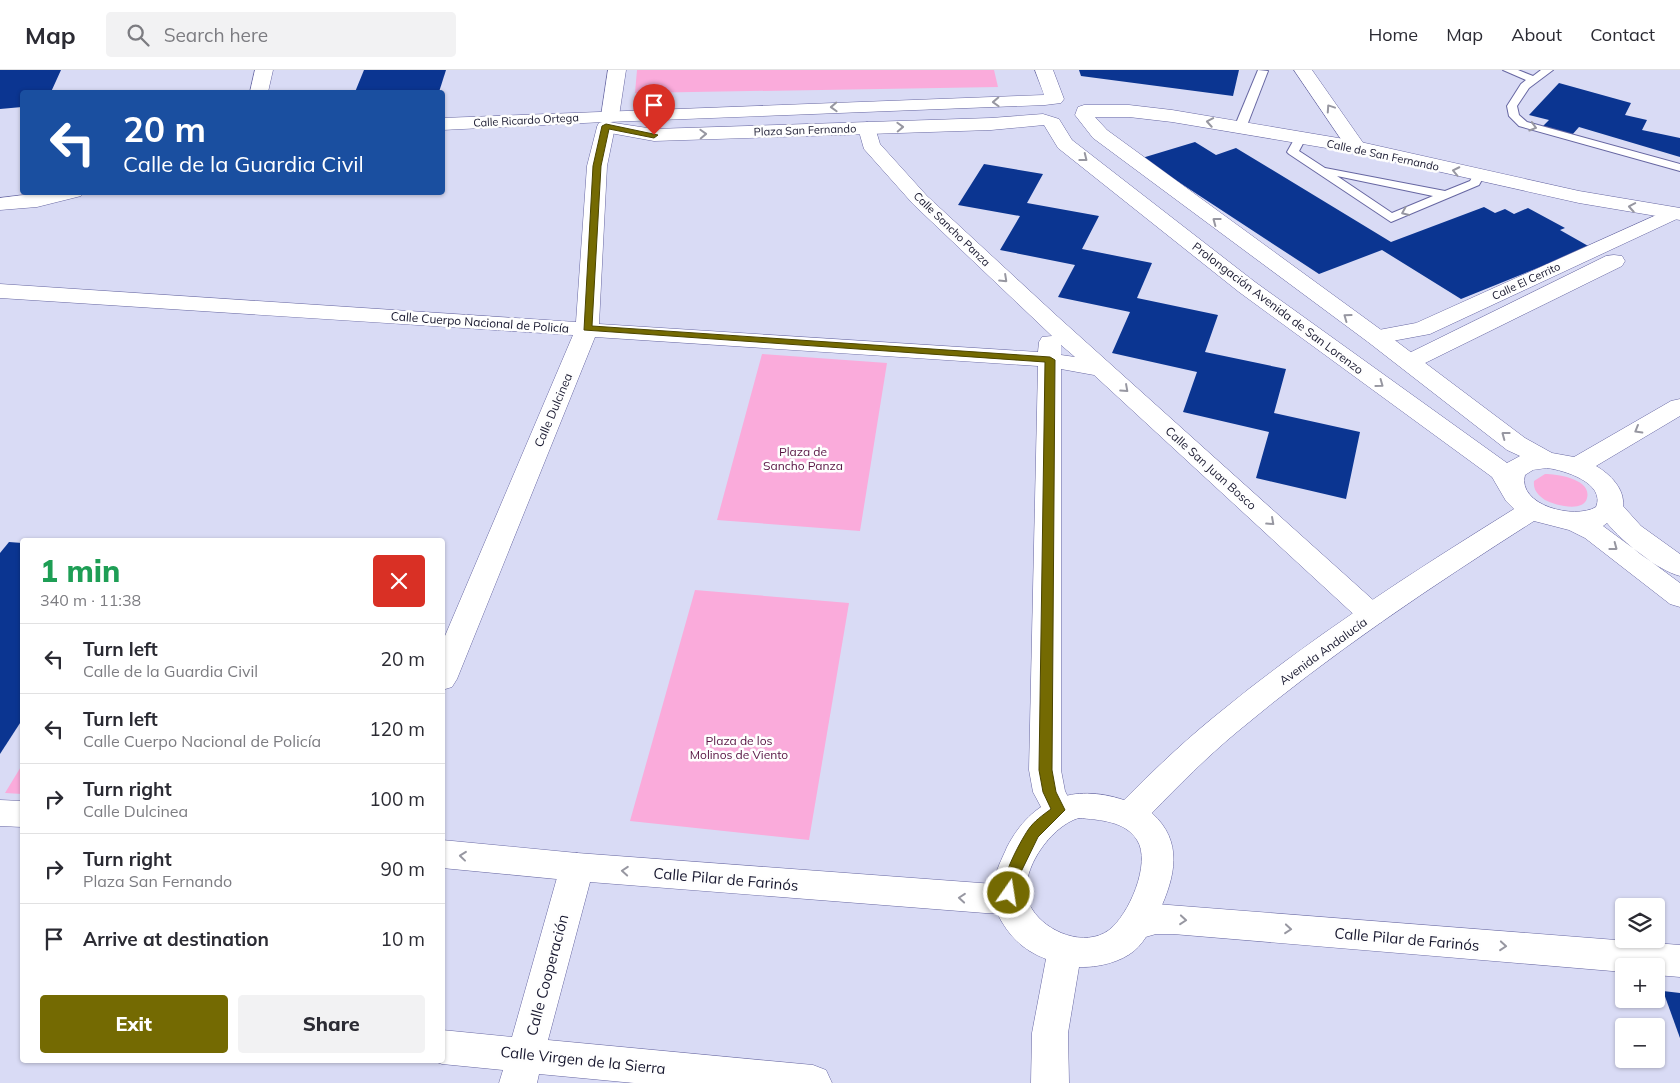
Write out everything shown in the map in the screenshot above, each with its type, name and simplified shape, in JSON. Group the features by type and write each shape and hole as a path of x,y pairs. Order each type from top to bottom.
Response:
{"street":[{"path":"259,90 264,70"},
{"name":"Calle Dulcinea","path":"445,672 587,328 597,166 608,121 616,70"},
{"path":"1044,70 1050,100 1037,103 1033,107 1032,112 1047,121"},
{"path":"1303,70 1356,147"},
{"name":"Plaza San Fernando","path":"568,119 608,121 1050,100 1074,102 1084,113 1072,122 1047,121 654,135 608,121"},
{"name":"Calle de San Fernando","path":"1084,113 1129,111 1172,116 1356,147 1478,176 1677,219"},
{"path":"1084,113 1100,134 1410,362 1516,444 1547,460 1587,471 1608,490 1611,499 1610,507 1605,514 1597,518 1573,521 1557,519 1533,509"},
{"name":"Calle Ricardo Ortega","path":"445,124 568,119"},
{"name":"Prolongación Avenida de San Lorenzo","path":"1047,121 1066,144 1248,287 1502,471 1522,502 1533,509"},
{"name":"Calle Sancho Panza","path":"867,128 871,145 920,200 1049,321"},
{"path":"0,204 37,201 62,195"},
{"name":"Calle El Cerrito","path":"1376,337 1422,330 1677,219"},
{"name":"Calle El Cerrito","path":"1410,362 1677,219"},
{"name":"Calle Cuerpo Nacional de Policía","path":"0,290 1050,360 1102,368"},
{"path":"1049,321 1046,770 1049,792 1059,810"},
{"name":"Calle San Juan Bosco","path":"1049,321 1372,615"},
{"path":"1587,471 1680,406"},
{"path":"1587,471 1680,426"},
{"path":"1511,486 1511,477 1514,470 1522,464 1547,460"},
{"path":"1610,507 1614,515 1624,526 1680,567"},
{"name":"Avenida Andalucía","path":"1130,814 1183,761 1240,712 1372,615 1533,509"},
{"path":"1573,521 1594,532 1680,596"},
{"path":"1079,805 1103,805 1130,814 1144,826 1155,841 1159,855 1153,886 1135,925 1127,936 1110,947 1089,952 1065,950 1037,938 1021,923 1013,911 1009,893 1012,876 1033,833 1043,822 1059,810 1079,805"},
{"path":"0,813 20,814"},
{"name":"Calle Pilar de Farinós","path":"445,854 577,867 985,900 998,898 1009,893"},
{"name":"Calle Cooperación","path":"522,1069 577,867"},
{"name":"Calle Pilar de Farinós","path":"1135,925 1156,918 1173,919 1680,961"},
{"path":"1050,1083 1050,1033 1065,950"},
{"name":"Calle Virgen de la Sierra","path":"445,1048 522,1069 813,1083"}],"lane":[{"path":"1508,70 1533,79"},
{"path":"1548,70 1525,86 1512,106 1514,116 1523,124 1680,168"},
{"path":"1240,128 1263,71"},
{"path":"1300,138 1293,152 1391,218 1475,183 1478,176"},
{"path":"1319,169 1446,195"}],"green space":[{"path":"637,70 994,70 998,87 635,93"},
{"name":"Plaza de Sancho Panza","path":"762,354 887,363 860,531 717,520"},
{"path":"1545,474 1557,475 1579,482 1587,492 1585,503 1575,507 1555,504 1545,500 1534,487 1534,481"},
{"name":"Plaza de los Molinos de Viento","path":"695,590 849,603 809,840 630,821"},
{"path":"20,768 20,794 5,793"}],"building":[{"path":"0,70 61,70 52,90 20,90 20,107 0,109"},
{"path":"364,70 446,70 440,90 356,90"},
{"path":"1079,70 1239,70 1233,96 1081,76"},
{"path":"1559,83 1631,103 1625,115 1647,120 1642,130 1680,138 1680,157 1579,127 1572,135 1543,126 1549,120 1529,115"},
{"path":"1195,142 1216,155 1236,148 1391,242 1484,207 1495,213 1505,209 1514,214 1528,208 1565,228 1560,230 1590,247 1461,299 1382,250 1319,274 1142,158"},
{"path":"984,164 1043,174 1027,203 1099,216 1082,249 1152,263 1137,298 1218,315 1205,352 1286,369 1274,413 1360,432 1346,499 1256,478 1269,432 1183,412 1197,372 1112,353 1130,312 1058,297 1075,265 1000,250 1020,216 958,205"},
{"path":"9,542 20,543 20,723 0,754 0,553"},
{"path":"1665,991 1680,993 1680,1038 1665,997"}],"route":[{"path":"654,135 606,126 597,166 587,328 1050,360 1046,770 1049,792 1059,810 1043,822 1033,833 1012,876 1009,893"}]}
